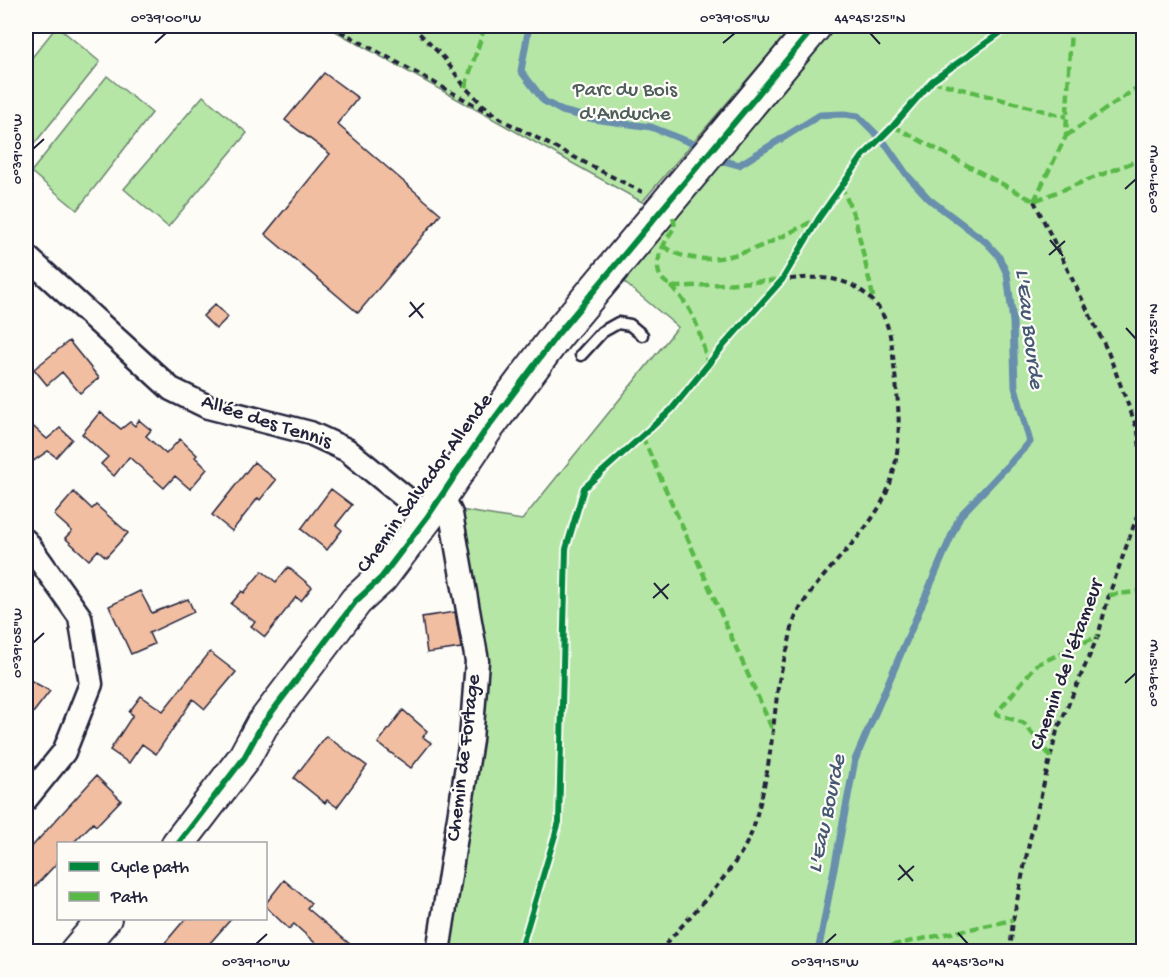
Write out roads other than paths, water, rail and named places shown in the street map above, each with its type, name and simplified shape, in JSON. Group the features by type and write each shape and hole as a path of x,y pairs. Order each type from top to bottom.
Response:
{"street":[{"name":"Chemin Salvador Allende","path":"179,842 244,758 262,725 349,610 381,578 435,505 485,431 557,335 815,26"},
{"name":"Allée des Tennis","path":"26,256 171,389 208,407 310,433 347,450 435,505"},
{"name":"Chemin de Fortage","path":"435,505 451,514 477,661 471,740 438,951"},
{"path":"26,541 80,617 91,684 64,752 26,799"},
{"path":"76,951 103,920"}],"lane":[{"path":"581,355 602,332 618,322 630,326 642,335"}],"waterway":[{"name":"L'Eau Bourde","path":"529,26 521,71 544,101 562,111 594,119 651,127 694,144"},
{"name":"L'Eau Bourde","path":"724,161 739,165 820,115 858,116 884,142 907,175 929,199 986,242 998,255 1007,274 1013,322 1015,387 1030,442 960,516 855,760 818,952"}],"park label":[{"name":"Parc du Bois d'Anduche","path":"625,103"}]}
